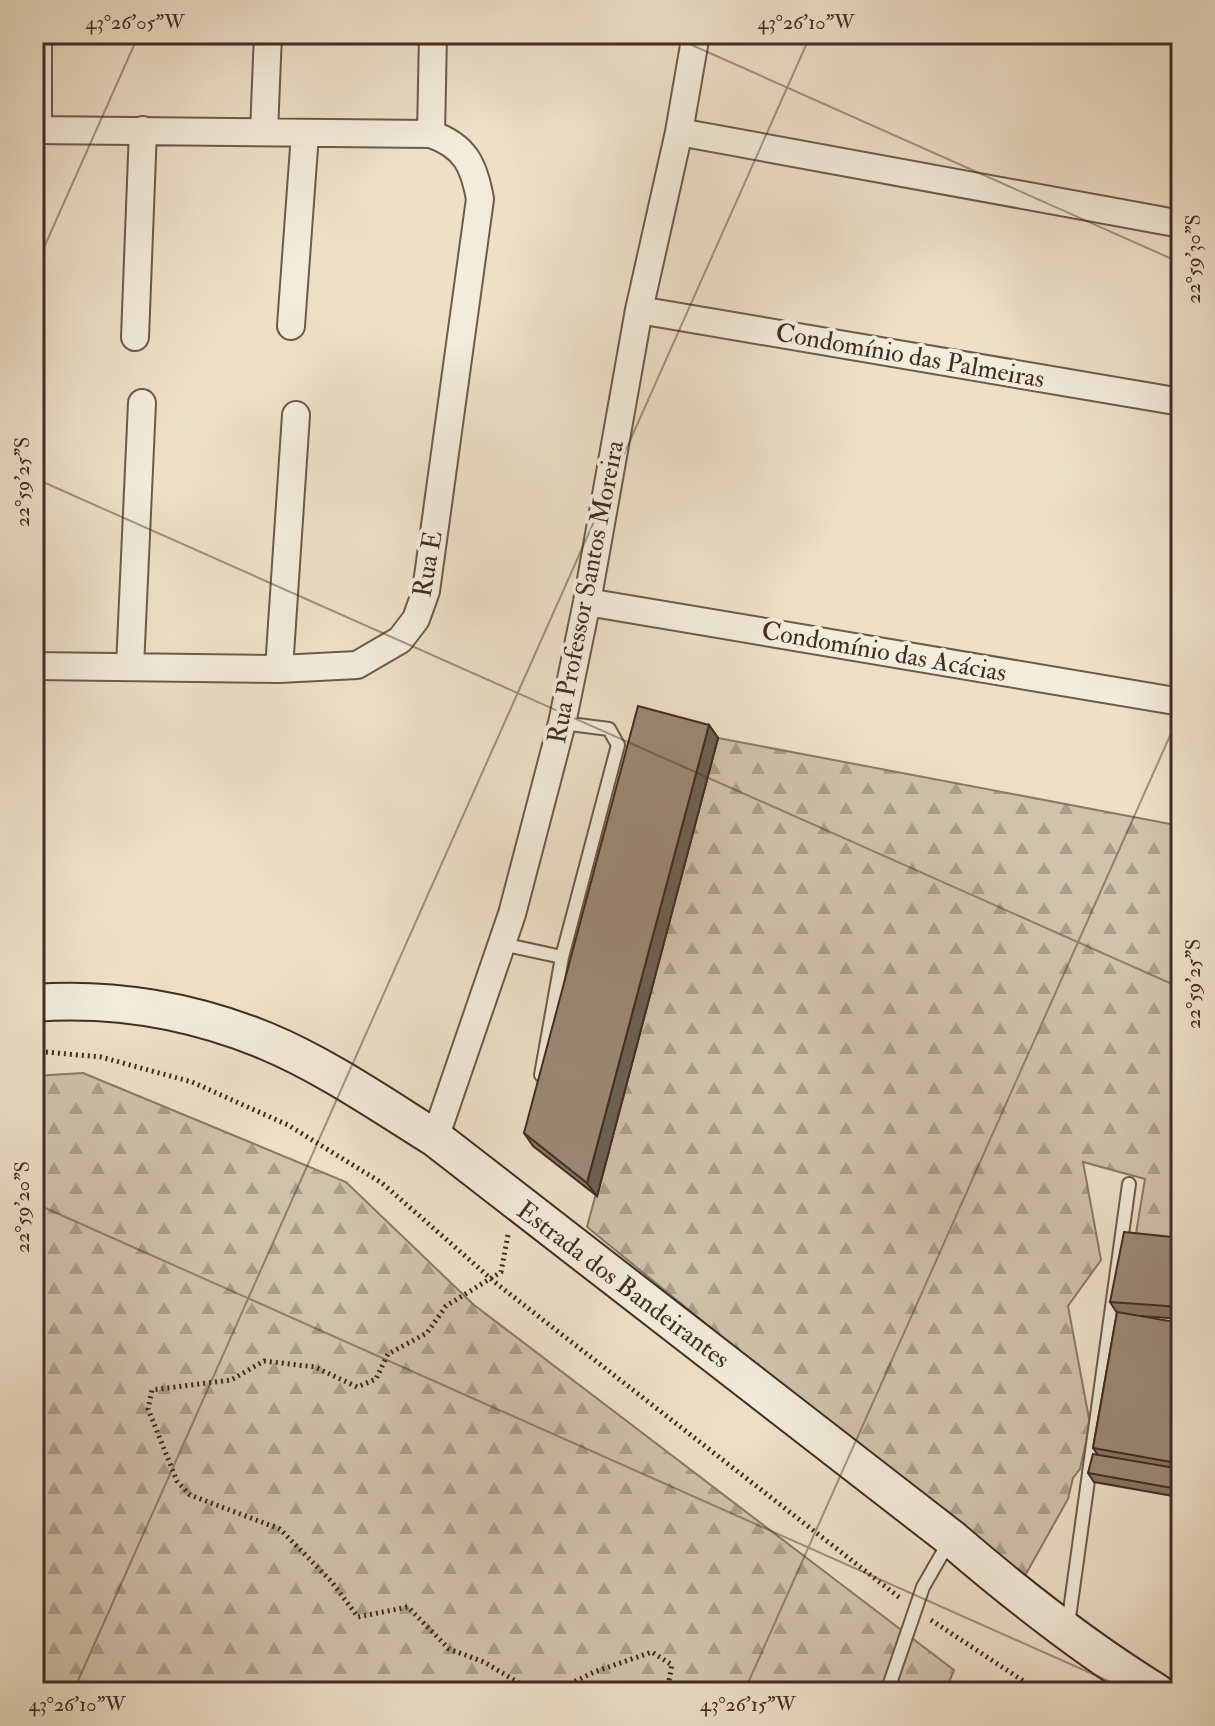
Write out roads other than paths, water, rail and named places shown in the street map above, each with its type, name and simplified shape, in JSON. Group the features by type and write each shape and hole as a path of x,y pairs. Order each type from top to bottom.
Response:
{"main road":[{"name":"Estrada dos Bandeirantes","path":"34,1003 77,1000 180,1013 267,1041 353,1087 435,1138 951,1538 1011,1590 1156,1692"}],"street":[{"path":"38,34 36,130 305,134 431,134 433,34"},
{"path":"264,132 268,34"},
{"name":"Rua Professor Santos Moreira","path":"435,1138 512,914 562,723 639,310 679,132 696,34"},
{"path":"135,337 143,130"},
{"path":"679,132 1181,224"},
{"path":"291,326 305,134"},
{"name":"Rua E","path":"34,666 279,669 357,665 400,640 416,619 426,591 480,199 476,179 453,142 431,134"},
{"name":"Condomínio das Palmeiras","path":"639,310 1181,402"},
{"path":"130,667 142,403"},
{"path":"279,669 296,415"},
{"name":"Condomínio das Acácias","path":"587,602 1181,702"}],"lane":[{"path":"539,1086 562,957 618,745 609,729 562,723"},
{"path":"502,944 562,957"},
{"path":"1067,1631 1129,1184"},
{"path":"887,1692 923,1587 951,1538"}]}
